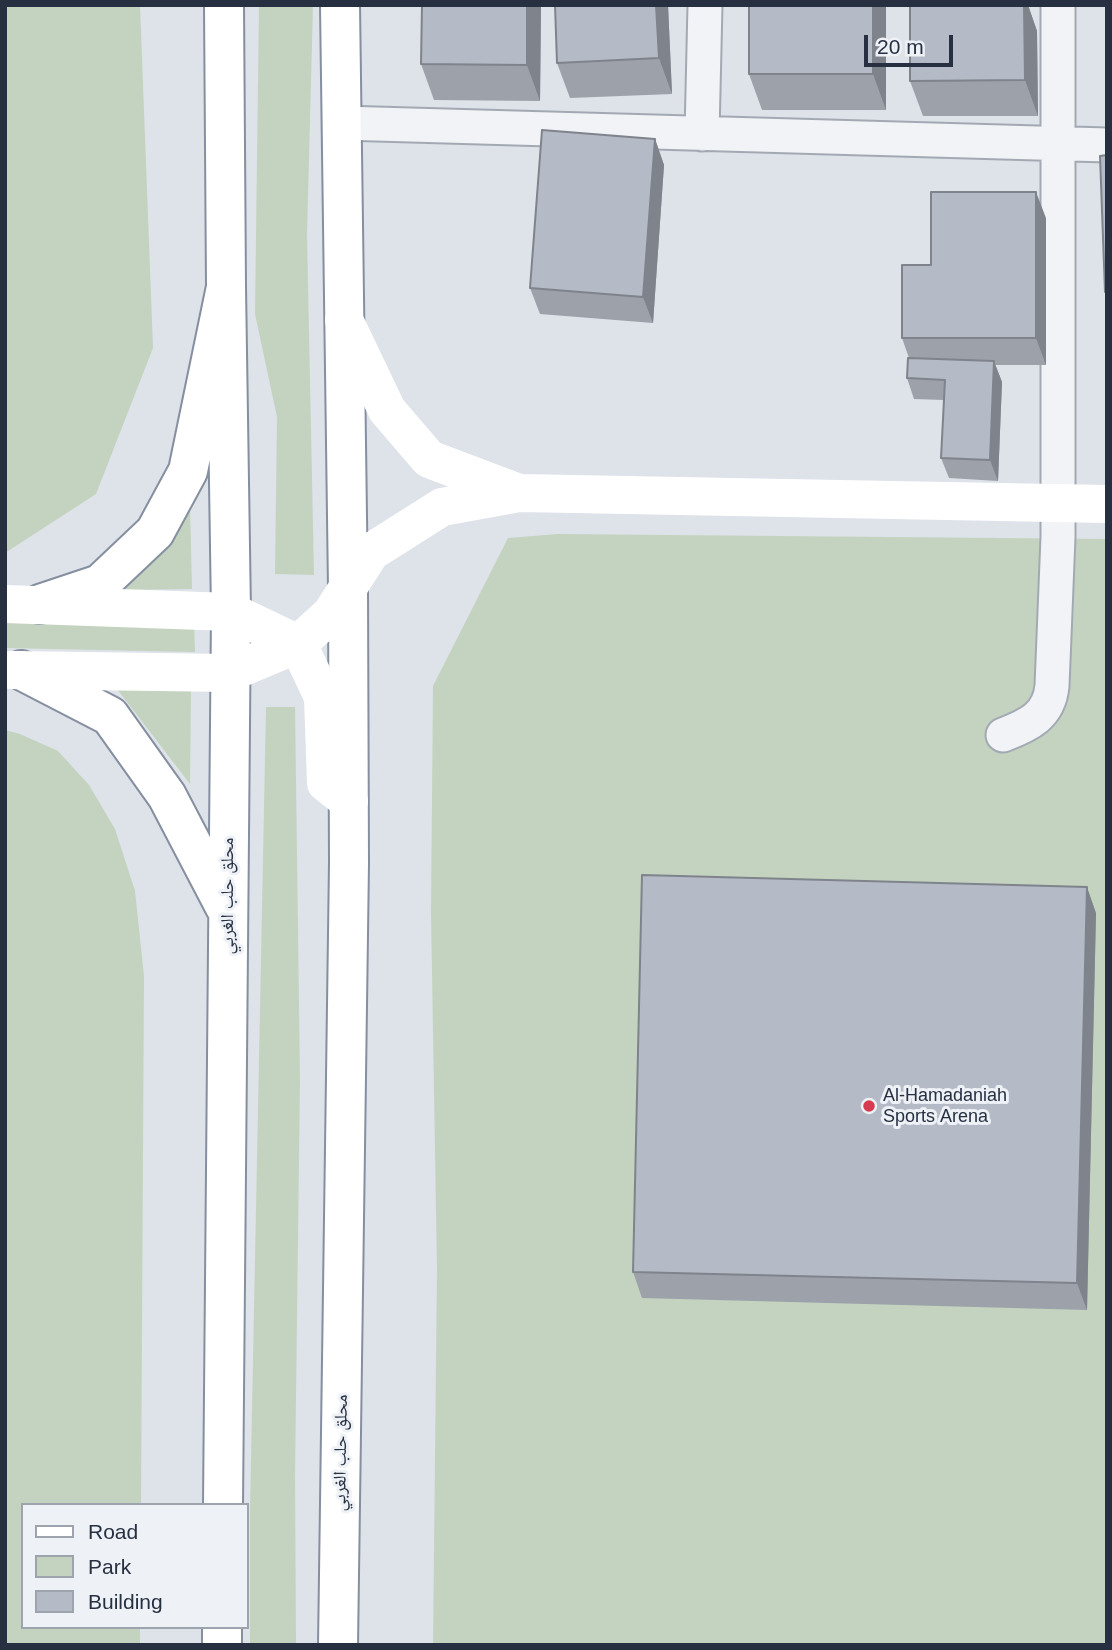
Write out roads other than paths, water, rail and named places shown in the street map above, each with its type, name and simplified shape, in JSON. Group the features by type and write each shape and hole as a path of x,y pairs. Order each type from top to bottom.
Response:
{"main road":[{"path":"23,604 100,584 155,532 188,471 226,287 224,5"},
{"name":"محلق حلب الغربي","path":"338,1645 349,801 340,5"},
{"name":"محلق حلب الغربي","path":"223,1503 231,612 226,287"},
{"path":"344,320 387,410 429,458 519,493"},
{"path":"13,670 229,673 298,644 331,614 371,552 442,508 519,493 1107,504"},
{"path":"23,604 231,612 298,644 323,696 326,783 349,801"},
{"path":"13,670 110,716 167,796 228,913"}],"street":[{"path":"702,134 705,5"},
{"path":"1003,735 1035,720 1042,714 1051,696 1058,503 1058,5"},
{"path":"341,123 1107,145"}],"place":[{"name":"Al-Hamadaniah Sports Arena","path":"869,1106"}]}
